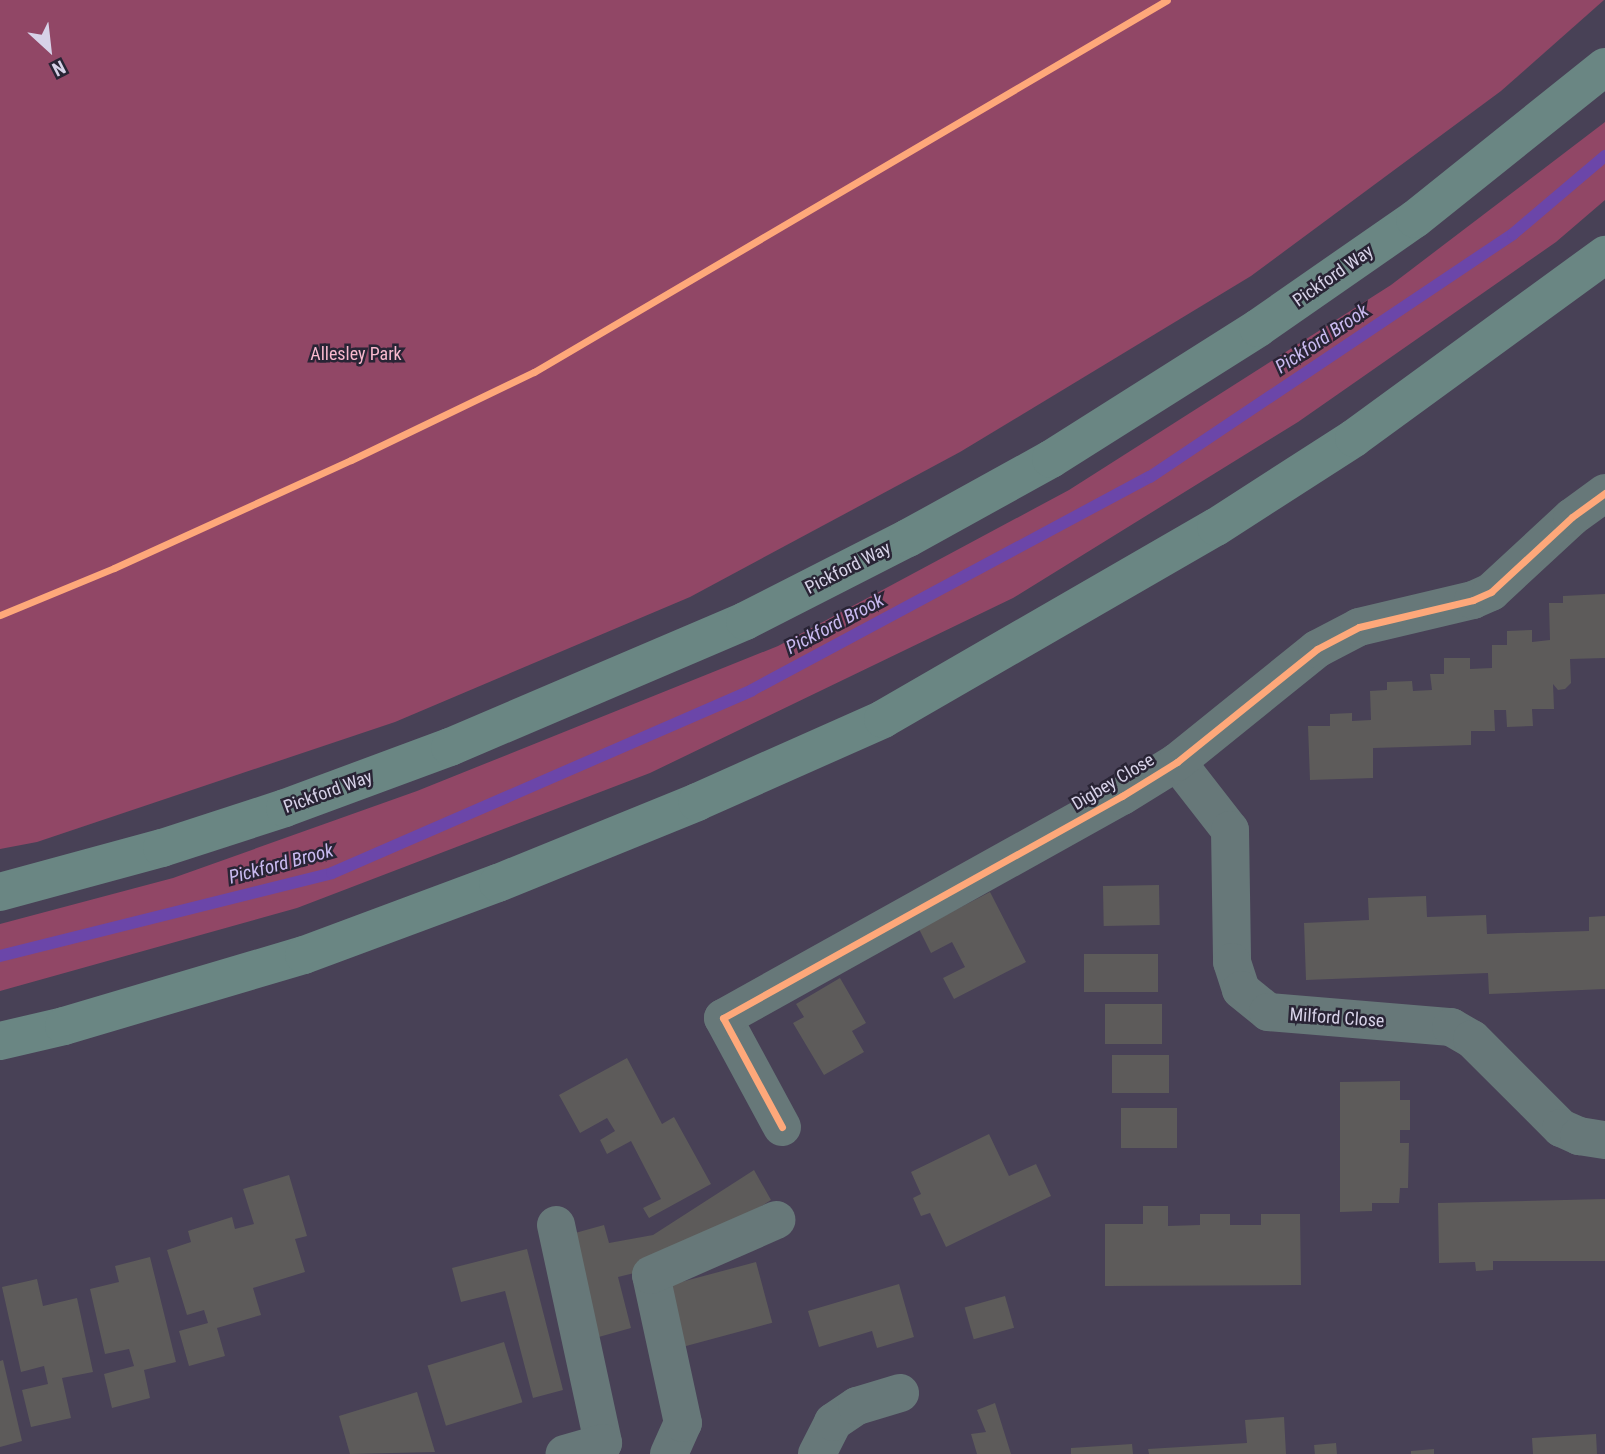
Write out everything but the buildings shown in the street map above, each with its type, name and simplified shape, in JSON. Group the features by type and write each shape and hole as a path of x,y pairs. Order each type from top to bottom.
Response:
{"highway":[{"name":"Pickford Way","path":"0,892 174,844 285,808 450,747 745,621 896,544 1051,459 1258,328 1415,219 1605,67"},
{"path":"0,1041 64,1026 304,955 498,883 697,802 883,719 1130,579 1228,520 1365,430 1605,255"}],"street":[{"name":"Digbey Close","path":"782,1127 723,1018 1110,803 1177,762 1317,649 1359,627 1474,600 1491,592 1572,517 1605,493"},
{"name":"Milford Close","path":"1177,762 1230,830 1232,962 1241,990 1268,1012 1451,1027 1472,1039 1561,1128 1579,1136 1605,1140"},
{"path":"669,1454 683,1423 651,1275 776,1220"},
{"path":"556,1225 603,1443 565,1454"},
{"path":"817,1454 833,1422 857,1406 900,1393"}],"green space":[{"name":"Allesley Park","path":"0,0 1604,0 1501,91 1251,276 960,452 690,597 395,722 37,842 0,849"},
{"path":"1605,122 1605,200 1556,242 1298,422 1013,598 650,773 297,908 0,991 0,924 173,878 417,791 778,646 1069,490 1391,285"}],"waterway":[{"name":"Pickford Brook","path":"0,956 332,873 752,690 1150,477 1513,234 1605,156"}],"cycle path":[{"path":"0,615 114,568 351,460 534,372 1167,0"},
{"path":"782,1127 723,1018 1122,796 1177,762 1317,649 1359,627 1473,600 1491,592 1572,517 1605,493"}]}
